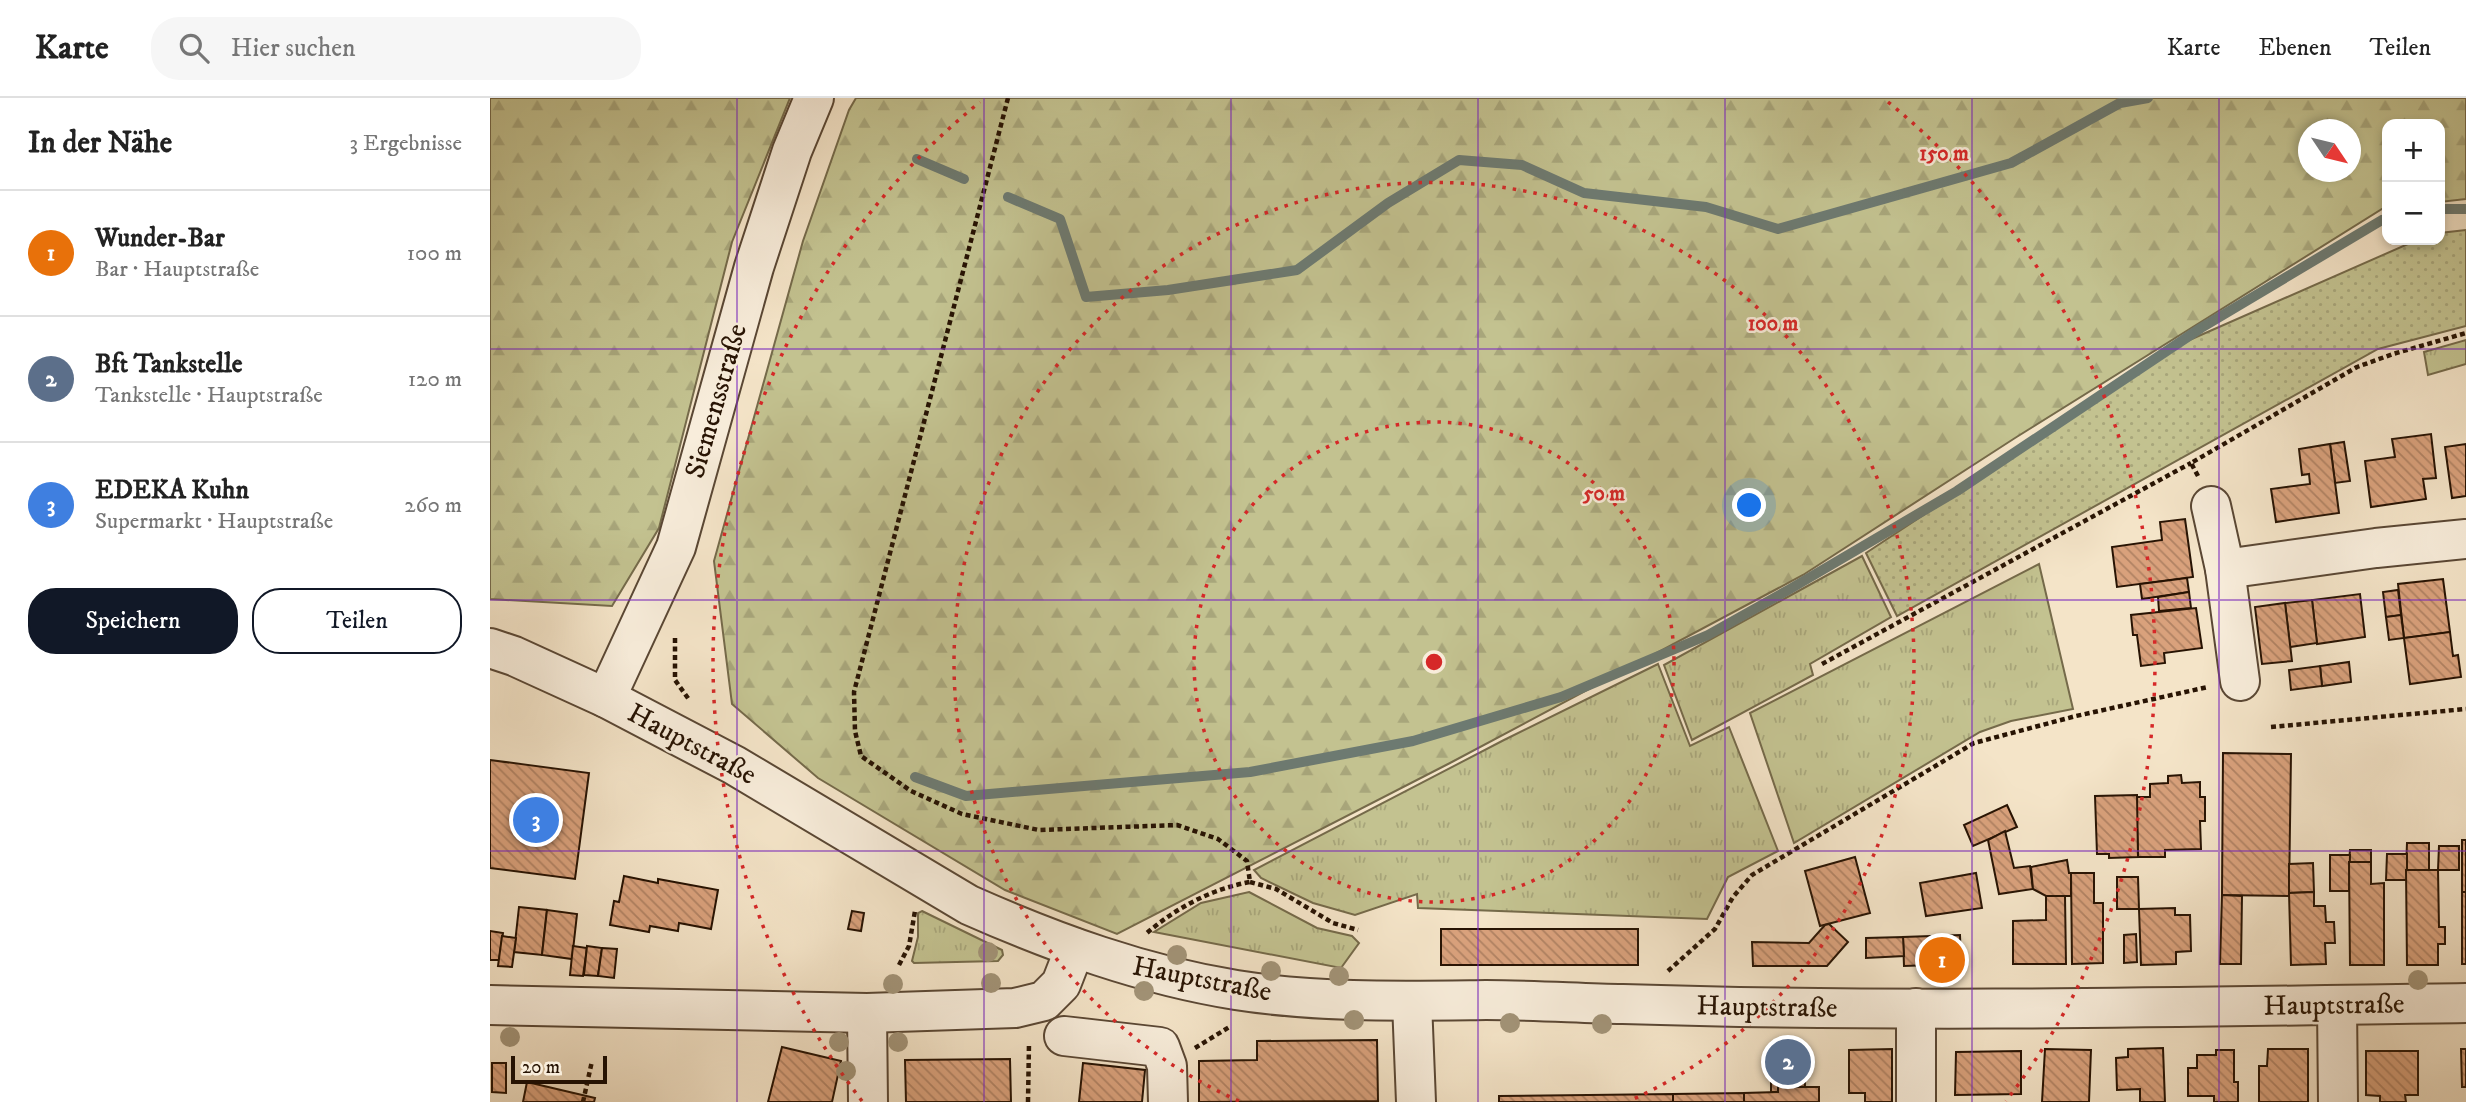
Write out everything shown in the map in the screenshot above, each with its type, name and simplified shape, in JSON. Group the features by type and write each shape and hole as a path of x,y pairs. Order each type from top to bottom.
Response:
{"street":[{"name":"Siemensstraße","path":"606,698 676,547 754,267 792,151 814,98"},
{"path":"2211,506 2225,569 2240,681"},
{"path":"2225,569 2376,548 2466,539"},
{"name":"Hauptstraße","path":"490,648 514,656 606,698 734,765 969,905 1114,961 1235,989 1347,1001 1490,1000 1752,1008 1916,1009 2466,1003"},
{"path":"490,1006 867,1013 1015,1008 1044,1001 1061,984 1075,948"},
{"path":"1412,1002 1416,1102"},
{"path":"2337,1005 2338,1102"},
{"path":"1916,1009 1916,1102"},
{"path":"867,1013 868,1102"},
{"path":"1064,1036 1160,1047 1167,1066 1168,1102"}],"path":[{"path":"1008,98 854,692 855,731 861,756 911,792 962,814 1039,830 1177,825 1218,839 1247,861 1250,883"},
{"path":"1822,664 2192,463 2357,367 2466,333"},
{"path":"2192,463 2211,506"},
{"path":"1668,970 1715,929 1733,897 1752,875 1974,743 2076,716 2240,681"},
{"path":"2271,727 2466,709"},
{"path":"899,965 909,946 917,903 929,883"},
{"path":"1114,961 1164,918 1219,890 1250,883 1276,889 1333,923 1358,930"},
{"path":"1028,1056 1028,1102"},
{"path":"583,1102 592,1060"}],"green space":[{"path":"490,98 790,98 732,242 659,528 612,606 490,599"},
{"path":"856,98 2466,98 2466,199 2445,201 2445,119 2382,119 2382,209 2015,438 1803,575 1450,763 1117,934 1005,890 818,778 732,704 714,561 803,241 849,110"},
{"path":"2466,230 2466,326 2378,349 1897,616 1866,553 2185,342 2406,245 2445,245 2445,232"},
{"path":"2466,340 2466,364 2428,375 2424,352"},
{"path":"1862,556 1891,617 1810,664 1813,675 1692,740 1664,665"},
{"path":"2039,564 2073,709 2011,721 1980,732 1794,843 1750,713"},
{"path":"1658,664 1690,746 1729,727 1778,851 1728,877 1707,919 1418,908 1417,894 1355,915 1313,903 1261,878 1254,870 1504,740"},
{"path":"1249,892 1317,928 1352,936 1359,943 1341,968 1154,932 1201,903"},
{"path":"922,911 1002,950 1003,955 998,961 914,963 912,961 918,937 918,913"}],"building":[{"path":"2431,434 2436,478 2423,479 2426,499 2371,507 2365,461 2395,457 2392,439"},
{"path":"2344,442 2350,481 2335,483 2330,444"},
{"path":"2330,444 2339,513 2276,522 2271,489 2310,484 2309,474 2302,475 2299,449"},
{"path":"2466,444 2466,496 2452,498 2445,447"},
{"path":"2185,519 2193,577 2117,587 2112,547 2162,540 2160,522"},
{"path":"2187,578 2189,592 2142,599 2140,584"},
{"path":"2443,579 2450,632 2404,638 2398,584"},
{"path":"2398,590 2401,615 2386,617 2383,592"},
{"path":"2189,592 2191,608 2159,611 2158,597"},
{"path":"2360,594 2365,637 2317,644 2312,600"},
{"path":"2312,600 2317,643 2290,647 2285,603"},
{"path":"2285,603 2292,661 2262,664 2255,607"},
{"path":"2196,608 2202,648 2164,653 2165,663 2141,666 2131,615"},
{"path":"2401,615 2404,638 2389,640 2386,617"},
{"path":"2450,632 2453,656 2458,655 2461,677 2410,684 2404,638"},
{"path":"2349,662 2351,682 2322,686 2320,666"},
{"path":"2320,666 2322,686 2291,690 2289,670"},
{"path":"2223,753 2291,754 2289,896 2222,895"},
{"path":"490,760 589,773 575,879 490,868"},
{"path":"2181,775 2182,783 2200,782 2200,797 2205,797 2205,821 2200,821 2201,849 2165,850 2165,857 2138,857 2136,797 2150,797 2150,784 2168,783 2168,776"},
{"path":"2137,795 2138,857 2109,858 2109,854 2097,854 2095,796"},
{"path":"2007,805 2017,827 1973,846 1964,825"},
{"path":"2005,831 2014,868 2030,866 2033,889 1999,894 1988,840"},
{"path":"2462,840 2466,840 2466,892 2462,892"},
{"path":"2407,843 2429,843 2429,870 2406,870"},
{"path":"2439,846 2459,846 2459,870 2438,870"},
{"path":"2350,850 2371,850 2371,862 2349,862"},
{"path":"2387,854 2407,854 2407,880 2386,880"},
{"path":"2330,855 2350,855 2349,891 2330,891"},
{"path":"1855,857 1870,913 1820,926 1805,871"},
{"path":"2067,860 2071,873 2071,896 2046,896 2033,889 2031,867"},
{"path":"2349,862 2371,862 2371,884 2384,883 2384,965 2350,965"},
{"path":"2313,863 2314,892 2289,893 2289,864"},
{"path":"2406,870 2438,870 2439,927 2445,927 2445,944 2438,944 2438,965 2407,965"},
{"path":"1976,873 1982,908 1926,916 1920,883"},
{"path":"2071,873 2094,873 2094,903 2103,903 2103,963 2072,964"},
{"path":"624,876 718,890 711,929 679,923 678,931 650,926 649,932 610,925 614,901 619,902"},
{"path":"2117,877 2138,877 2139,909 2117,909"},
{"path":"2314,892 2314,906 2325,906 2326,922 2334,922 2335,943 2325,943 2326,964 2291,965 2289,893"},
{"path":"2462,892 2466,892 2466,964 2462,964"},
{"path":"2222,895 2242,896 2241,964 2220,964"},
{"path":"2046,896 2065,896 2066,964 2013,964 2013,921 2046,920"},
{"path":"519,907 547,910 542,955 514,952"},
{"path":"2175,908 2175,915 2190,915 2191,951 2176,952 2176,964 2141,965 2139,909"},
{"path":"547,910 577,914 572,959 542,955"},
{"path":"852,911 864,913 861,931 848,929"},
{"path":"1829,924 1848,942 1827,966 1753,966 1752,942 1809,943"},
{"path":"1441,929 1638,929 1638,965 1441,965"},
{"path":"490,931 503,933 499,960 490,960"},
{"path":"2136,934 2137,962 2124,963 2124,935"},
{"path":"1960,935 1961,964 1904,966 1903,937"},
{"path":"502,936 516,938 512,967 498,966"},
{"path":"1903,937 1904,956 1866,958 1866,938"},
{"path":"573,946 587,948 583,976 570,975"},
{"path":"587,946 602,948 598,976 584,975"},
{"path":"602,948 617,949 614,978 598,976"},
{"path":"1377,1040 1378,1101 1199,1102 1199,1061 1257,1060 1257,1041"},
{"path":"1804,1044 1805,1087 1778,1087 1778,1092 1771,1092 1771,1045"},
{"path":"782,1047 841,1061 832,1102 768,1102"},
{"path":"2163,1048 2165,1102 2140,1102 2140,1089 2117,1090 2116,1058 2128,1057 2128,1049"},
{"path":"1892,1049 1892,1102 1865,1102 1865,1093 1849,1093 1849,1050"},
{"path":"2045,1049 2091,1050 2089,1102 2042,1102"},
{"path":"2268,1049 2308,1049 2308,1102 2259,1102 2259,1066 2267,1066"},
{"path":"2461,1049 2466,1049 2466,1087 2462,1087"},
{"path":"2216,1050 2234,1050 2234,1082 2238,1082 2238,1102 2214,1102 2214,1096 2188,1096 2188,1068 2197,1068 2197,1055 2216,1055"},
{"path":"2021,1051 2021,1094 1955,1095 1956,1052"},
{"path":"2366,1051 2418,1051 2418,1095 2405,1095 2406,1102 2380,1102 2380,1096 2366,1095"},
{"path":"1010,1059 1011,1102 906,1102 905,1060"},
{"path":"492,1063 506,1063 506,1093 492,1092"},
{"path":"1083,1063 1145,1070 1142,1102 1079,1102"},
{"path":"527,1082 595,1098 594,1102 523,1102"},
{"path":"1778,1087 1819,1087 1819,1102 1744,1102 1744,1093 1778,1092"},
{"path":"1744,1093 1744,1102 1673,1102 1673,1094"},
{"path":"1673,1094 1673,1102 1499,1102 1499,1096"}],"waterway":[{"path":"1008,197 1060,219 1086,297 1168,290 1297,270 1388,203 1459,160 1522,165 1584,193 1706,207 1778,229 2011,163 2120,103 2148,98"},
{"path":"917,159 964,179"},
{"path":"2445,209 2466,209"},
{"path":"915,777 966,796 1250,772 1413,741 1561,697 1708,635 1790,589 1957,491 2201,328 2382,220"}],"place":[{"name":"EDEKA Kuhn","path":"536,820"},
{"name":"Wunder-Bar","path":"1942,960"},
{"name":"Bft Tankstelle","path":"1788,1062"}]}
